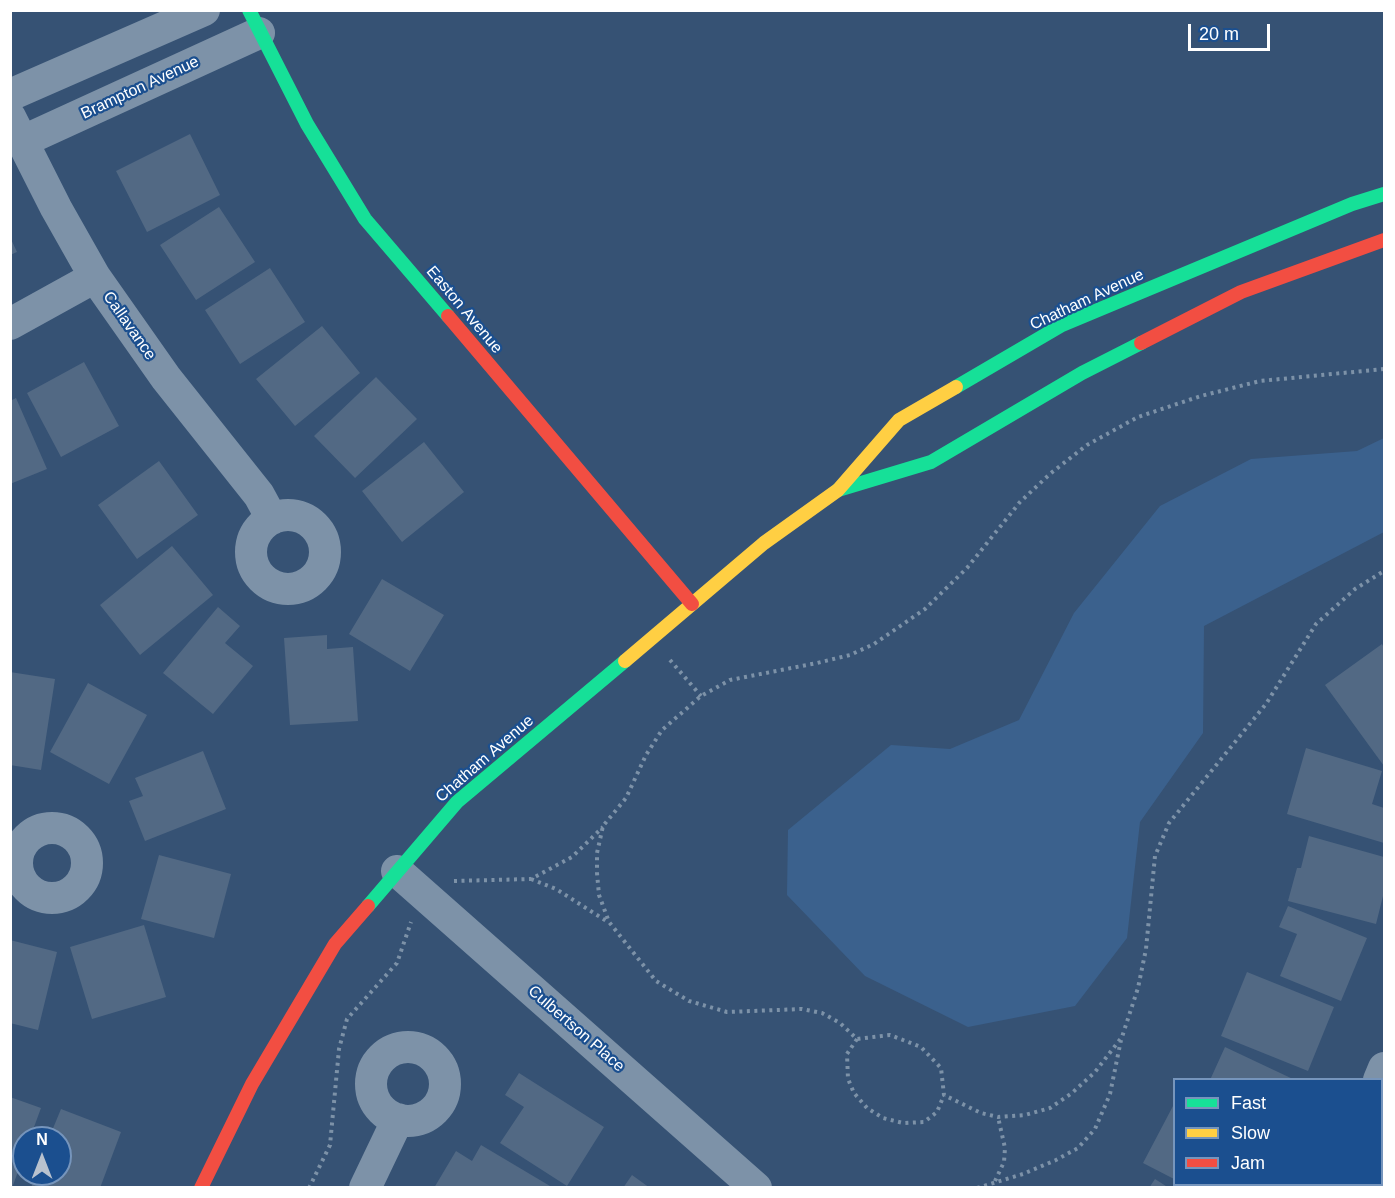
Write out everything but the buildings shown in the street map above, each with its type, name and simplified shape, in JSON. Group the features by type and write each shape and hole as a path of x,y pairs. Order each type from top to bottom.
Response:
{"street":[{"path":"10,95 204,10"},
{"name":"Brampton Avenue","path":"16,129 254,22"},
{"name":"Easton Avenue","path":"254,22 307,124 365,219 692,604"},
{"name":"Callavance","path":"16,129 95,277 166,378 259,495 272,519"},
{"name":"Chatham Avenue","path":"201,1188 252,1084 334,944 457,802 764,543 837,490 899,420 1062,325 1352,204 1384,194"},
{"name":"Chatham Avenue","path":"837,490 931,462 1082,373 1241,292 1384,240"},
{"path":"10,324 95,277"},
{"name":"Culbertson Place","path":"397,871 756,1188"},
{"path":"365,1188 398,1119"}],"path":[{"path":"531,879 572,856 603,826 626,798 646,755 662,730 701,696 730,680 850,655 874,644 925,609 968,568 1020,502 1051,473 1087,445 1138,417 1201,396 1260,381 1384,369"},
{"path":"977,1188 1056,1160 1078,1148 1095,1129 1110,1094 1122,1037 1138,988 1146,949 1155,856 1169,823 1266,704 1316,624 1355,589 1384,571"},
{"path":"652,638 701,696"},
{"path":"603,826 597,853 599,895 609,922 656,981 689,1001 727,1012 802,1009 822,1013 840,1023 857,1039"},
{"path":"309,1188 330,1145 339,1049 347,1019 397,963 410,922 448,881 531,879 556,889 609,922"},
{"path":"890,1035 921,1047 941,1068 944,1095 937,1112 924,1122 903,1123 883,1118 867,1108 854,1093 848,1079 847,1054 857,1039 890,1035"},
{"path":"944,1095 981,1113 998,1117 1025,1115 1050,1108 1072,1093 1095,1072 1122,1037"},
{"path":"995,1181 1004,1162 1005,1148 998,1117"}],"water":[{"path":"1384,438 1384,532 1204,626 1203,733 1140,822 1127,938 1075,1006 968,1027 865,976 787,895 788,830 891,745 950,749 1019,720 1074,613 1160,506 1251,459 1357,451"}],"traffic: fast":[{"path":"249,10 307,124 365,219 448,316"},
{"path":"956,387 1062,325 1352,204 1384,194"},
{"path":"838,490 931,462 1082,373 1141,343"},
{"path":"368,906 457,802 625,661"}],"traffic: slow":[{"path":"625,661 764,543 838,490 899,420 956,387"}],"traffic: jam":[{"path":"1141,343 1241,292 1384,240"},
{"path":"448,316 692,604"},
{"path":"201,1188 252,1084 335,944 368,906"}]}
